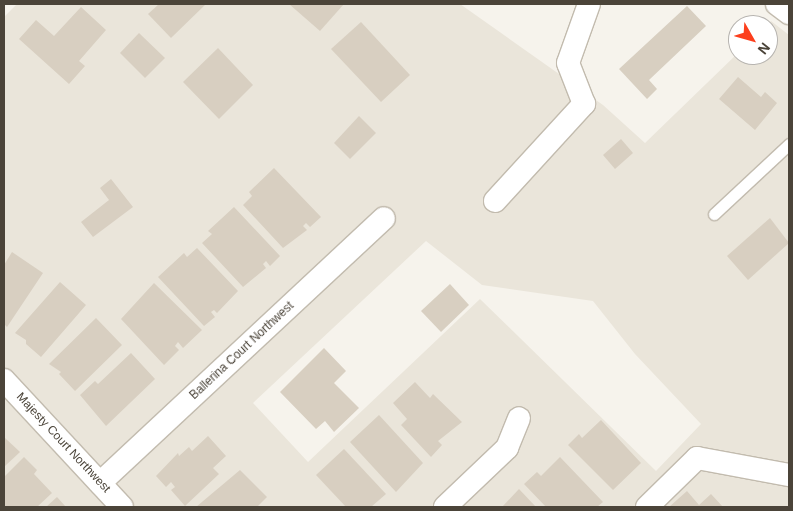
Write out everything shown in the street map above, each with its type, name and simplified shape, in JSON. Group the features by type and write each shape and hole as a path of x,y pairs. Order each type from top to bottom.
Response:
{"street":[{"path":"495,201 584,104 568,63 589,4"},
{"path":"777,4 789,13"},
{"name":"Ballerina Court Northwest","path":"100,483 384,218"},
{"name":"Majesty Court Northwest","path":"4,380 122,507"},
{"path":"445,507 507,448 519,418"},
{"path":"647,507 696,458 789,475"}],"lane":[{"path":"714,214 789,144"}],"shaded area":[{"path":"17,4 460,4 603,105 645,143 728,63 728,65 778,65 778,26 789,35 789,507 4,507 4,17","holes":["426,241 482,285 593,301 635,354 701,424 656,471 480,299 308,462 253,403"]}],"building":[{"path":"159,4 206,4 171,38 148,14"},
{"path":"289,4 344,4 320,31"},
{"path":"687,6 706,26 649,80 657,89 647,99 619,69"},
{"path":"81,7 106,30 79,61 85,66 69,84 19,39 36,20 54,36"},
{"path":"361,22 410,75 381,102 331,49"},
{"path":"139,33 165,58 145,78 120,53"},
{"path":"218,48 253,85 219,119 183,82"},
{"path":"738,77 761,97 765,92 777,103 755,130 719,99"},
{"path":"359,116 376,133 350,159 334,143"},
{"path":"621,139 633,153 615,169 603,155"},
{"path":"274,168 321,217 310,227 306,223 303,226 307,230 283,248 243,205 252,196 249,192"},
{"path":"111,179 133,207 93,237 81,222 109,200 100,188"},
{"path":"234,207 280,256 270,266 266,261 263,264 266,268 243,287 202,243 212,234 208,231"},
{"path":"770,218 789,243 748,280 727,256"},
{"path":"197,248 238,291 217,313 214,310 211,312 215,317 204,326 158,277 184,253 187,257"},
{"path":"12,252 43,273 7,327 4,324 4,265"},
{"path":"60,282 86,305 41,357 26,344 26,340 15,333"},
{"path":"154,283 202,330 183,348 178,342 175,346 179,350 164,365 121,319"},
{"path":"450,284 469,305 441,332 421,311"},
{"path":"96,318 122,345 75,391 59,374 61,372 49,364"},
{"path":"324,348 346,371 334,383 359,408 334,432 325,421 316,429 280,392"},
{"path":"131,353 155,379 106,426 80,395 95,381 98,384"},
{"path":"415,382 430,398 433,394 462,422 438,441 442,445 431,457 401,425 407,419 393,403"},
{"path":"379,415 423,463 396,492 350,442"},
{"path":"601,420 641,463 613,490 568,445 579,434 582,438"},
{"path":"208,436 226,456 213,468 219,474 185,506 171,490 175,487 171,482 166,487 156,476 178,453 179,456 189,447 192,451"},
{"path":"4,437 20,452 4,467"},
{"path":"344,449 386,494 371,507 346,507 316,475"},
{"path":"24,457 37,470 34,474 52,493 37,507 4,507 4,477"},
{"path":"560,457 603,502 597,507 546,507 524,484 537,472 541,476"},
{"path":"240,470 267,497 257,507 196,507"},
{"path":"519,489 536,507 502,507"},
{"path":"687,491 699,505 711,494 723,507 669,507"},
{"path":"57,497 66,507 46,507"}]}
